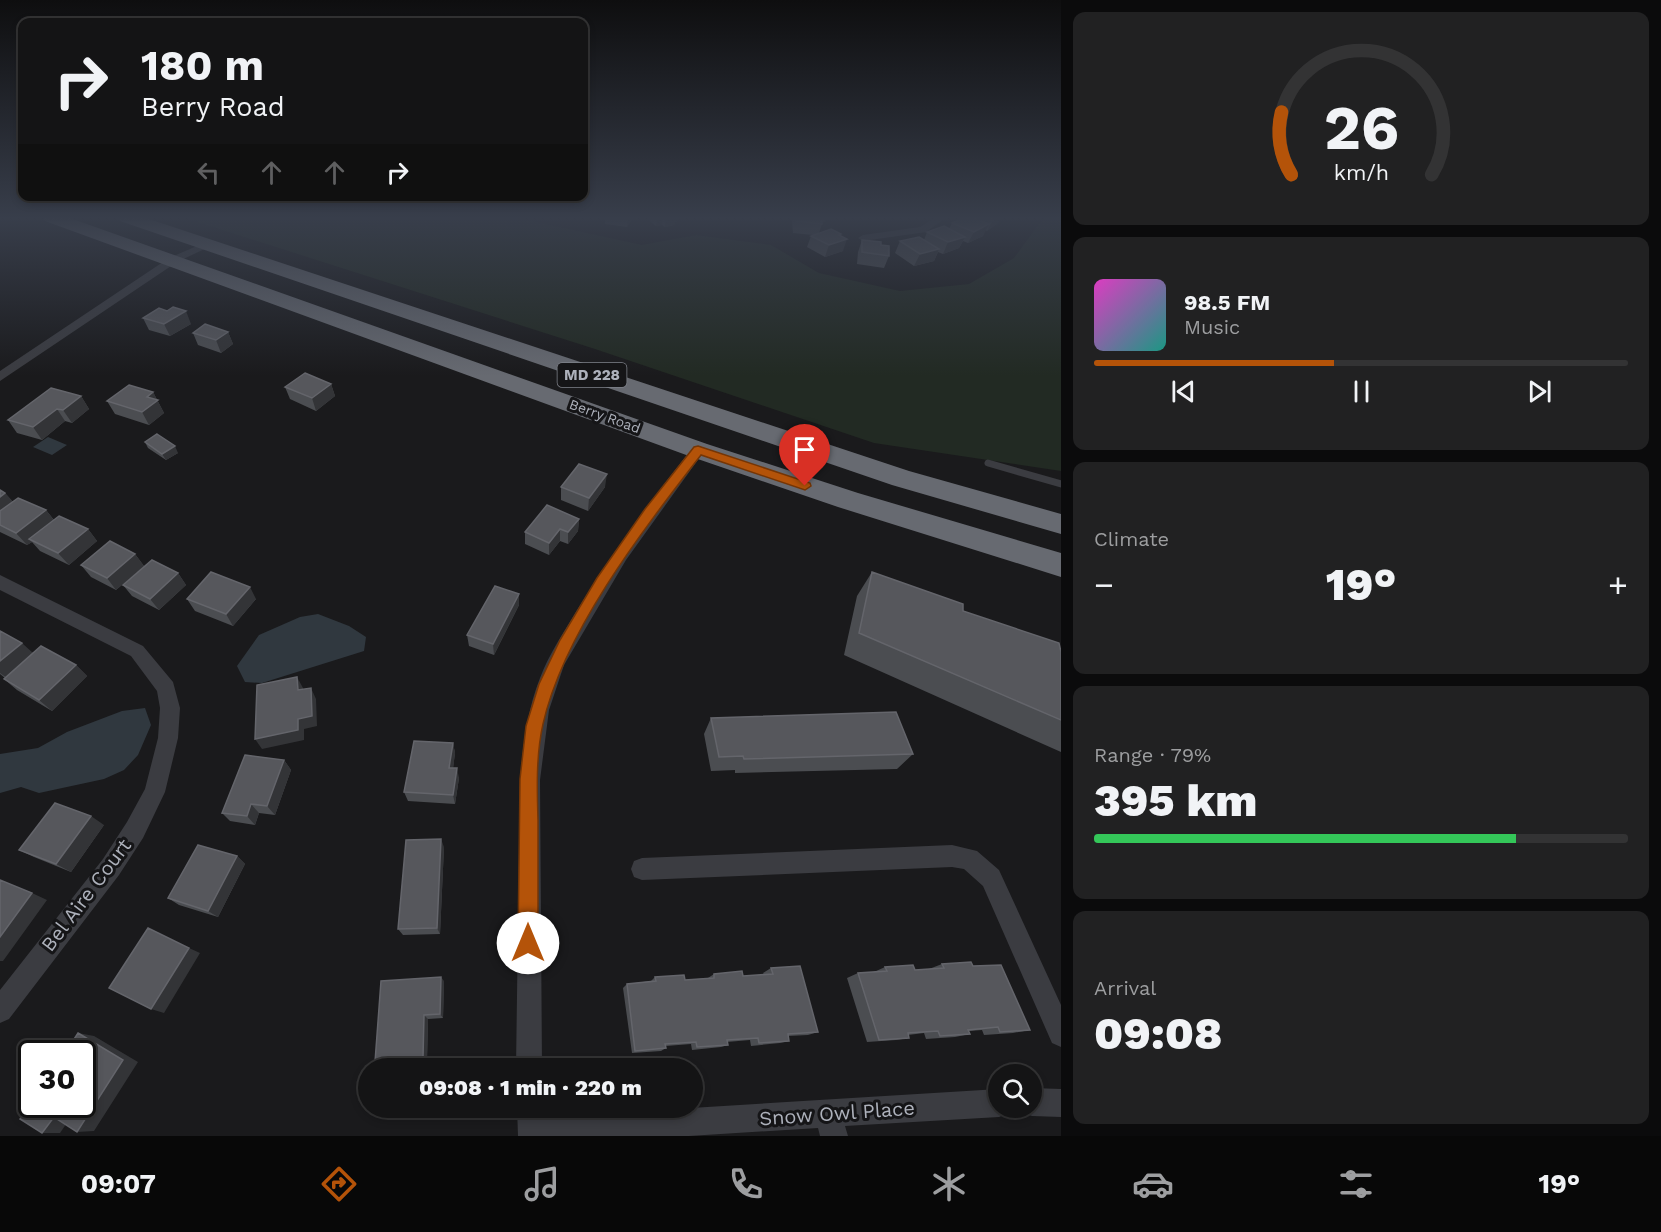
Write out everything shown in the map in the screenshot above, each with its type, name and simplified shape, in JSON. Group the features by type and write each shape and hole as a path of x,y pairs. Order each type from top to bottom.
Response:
{"highway":[{"name":"Berry Road","path":"201,270 698,450 848,500 1061,566"},
{"name":"MD 228","path":"282,270 901,478 1061,524"}],"street":[{"path":"0,377 158,270"},
{"path":"529,1058 527,1014 529,779 534,726 546,684 602,582 650,512 698,450"},
{"name":"Bel Aire Court","path":"0,582 137,651 166,688 170,708 168,738 155,792 135,830 111,867 0,1010"},
{"path":"642,869 952,856 969,858 991,878 1061,1035"},
{"path":"1042,1102 1061,1103"},
{"name":"Snow Owl Place","path":"532,1125 831,1125 988,1104"}],"lane":[{"path":"988,463 1061,484"}],"shaded area":[{"path":"348,270 814,270 900,291 969,284 993,270 1061,270 1061,471 874,443 595,349"},
{"path":"48,437 67,445 52,455 33,447"},
{"path":"318,614 349,626 366,637 364,651 262,683 245,682 237,666 259,635 300,617"},
{"path":"145,708 151,725 138,755 124,770 104,779 39,793 21,787 0,793 0,754 38,748 67,732 122,711"}],"building":[{"path":"173,307 186,311 164,324 143,318 159,308 167,311"},
{"path":"205,324 228,332 216,340 193,333"},
{"path":"305,373 331,384 312,398 285,387"},
{"path":"129,385 153,392 147,397 158,400 142,412 107,401"},
{"path":"51,388 81,396 63,410 57,409 33,427 8,420"},
{"path":"157,434 175,446 162,454 145,442"},
{"path":"579,464 607,474 589,498 561,487"},
{"path":"18,498 46,510 16,533 0,525 0,511"},
{"path":"547,505 579,519 568,532 560,529 549,543 525,532"},
{"path":"59,516 88,529 58,553 29,539"},
{"path":"110,541 135,554 107,578 81,565"},
{"path":"152,560 178,573 150,599 123,585"},
{"path":"211,572 250,587 226,614 187,599"},
{"path":"872,572 963,604 963,611 1059,643 1061,720 859,633"},
{"path":"495,586 519,594 493,644 467,635"},
{"path":"0,631 22,643 0,661"},
{"path":"41,646 76,665 39,700 4,679"},
{"path":"297,677 298,690 311,688 312,716 298,719 298,730 255,739 257,685"},
{"path":"896,712 913,754 744,759 743,756 719,757 711,718"},
{"path":"414,741 453,743 449,768 457,768 453,795 404,792"},
{"path":"245,755 284,760 267,806 251,804 247,816 222,813"},
{"path":"55,803 91,816 56,864 19,850"},
{"path":"441,839 437,928 398,929 406,840"},
{"path":"198,845 237,856 208,911 168,898"},
{"path":"0,880 32,893 0,937"},
{"path":"148,928 189,948 151,1009 109,988"},
{"path":"971,962 973,966 1001,965 1030,1030 1000,1032 998,1027 968,1030 970,1034 940,1036 938,1031 908,1033 909,1038 879,1040 858,973 887,971 885,967 913,965 915,970 944,968 942,964"},
{"path":"800,966 818,1032 788,1034 789,1041 759,1043 758,1038 727,1040 728,1045 697,1047 696,1042 665,1044 666,1048 635,1051 627,984 656,981 655,977 684,975 685,980 714,978 714,974 742,971 743,976 773,974 771,968"},
{"path":"441,977 440,1014 424,1015 423,1058 375,1058 381,981"},
{"path":"78,1033 90,1040 73,1040"},
{"path":"96,1044 123,1060 96,1102"},
{"path":"21,1118 53,1118 42,1133"},
{"path":"56,1118 86,1118 77,1132"}],"route":[{"path":"528,943 529,779 534,726 546,684 602,582 650,512 698,450 805,486"}]}
